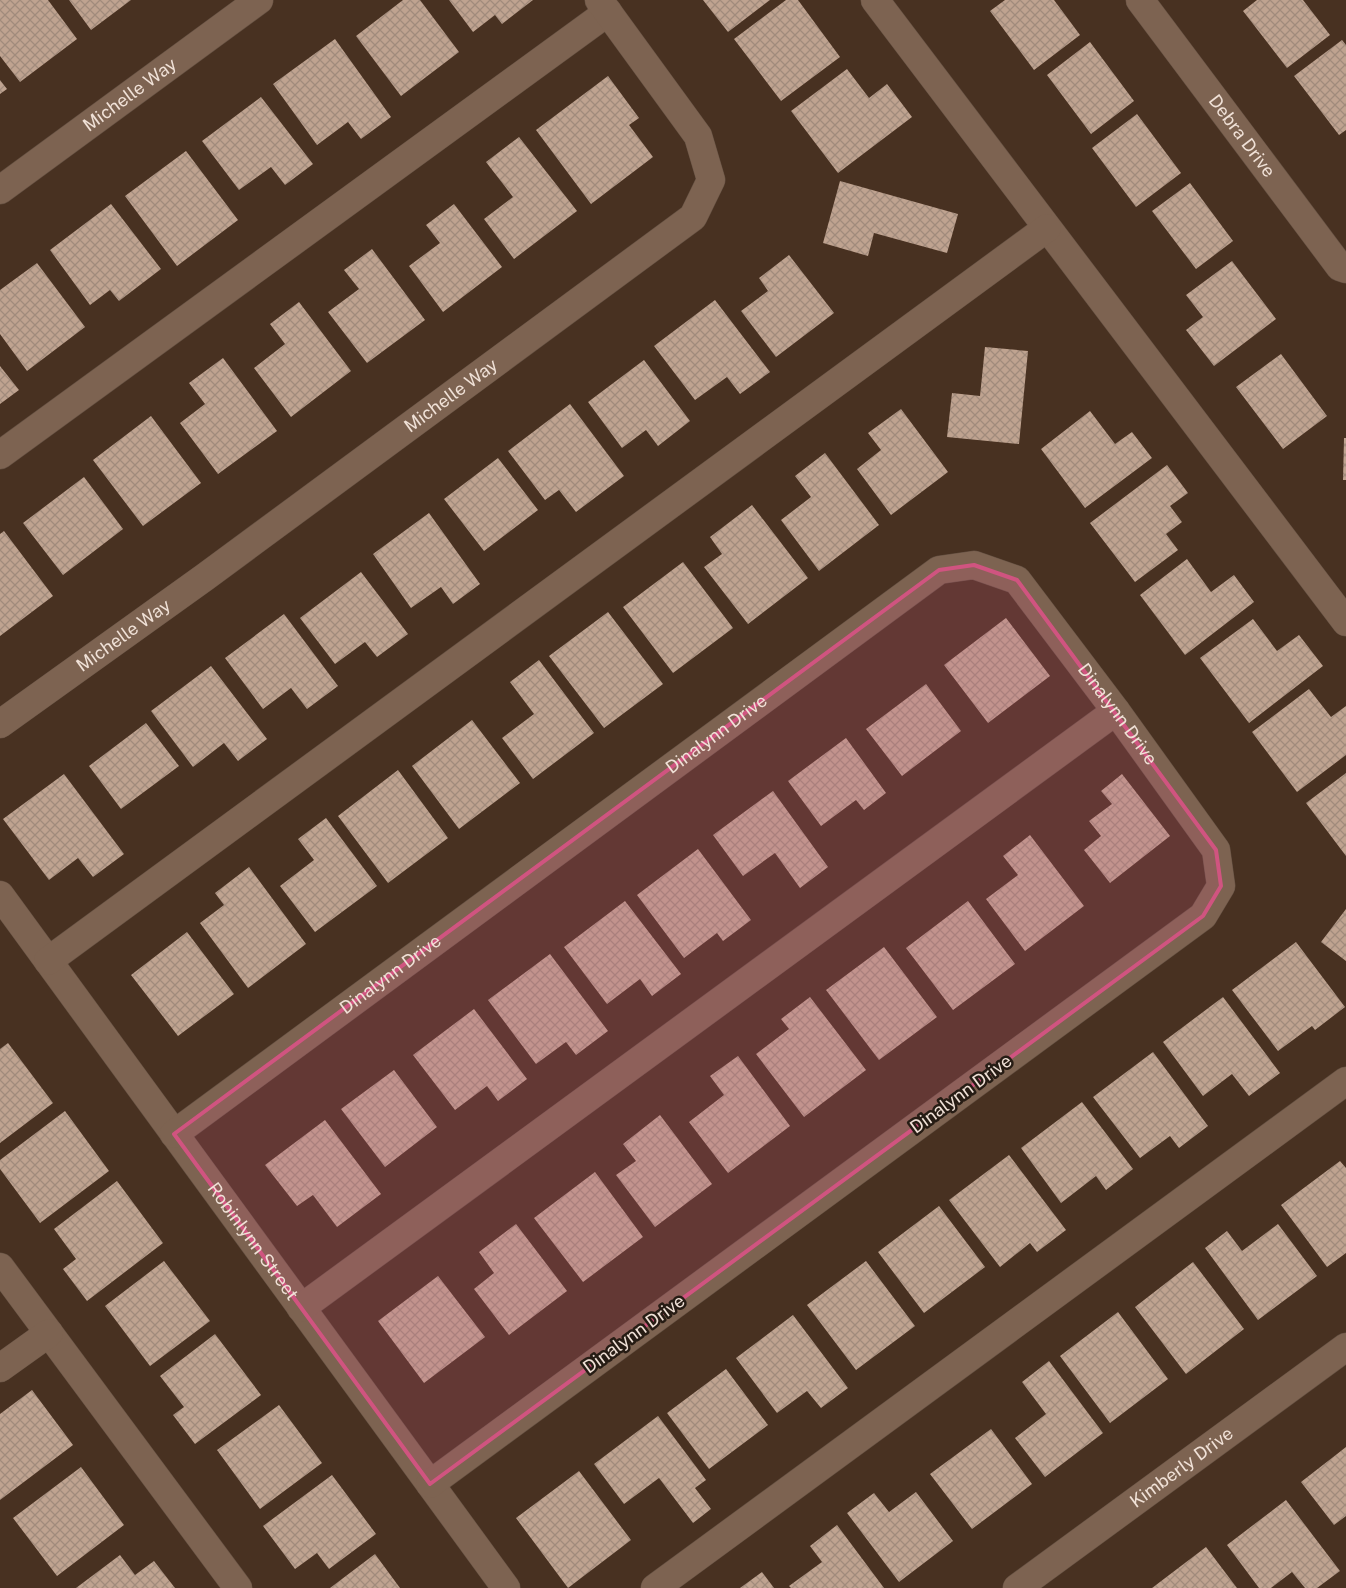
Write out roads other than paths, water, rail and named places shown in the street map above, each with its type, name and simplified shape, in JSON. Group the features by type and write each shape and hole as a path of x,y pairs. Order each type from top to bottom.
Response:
{"street":[{"name":"Michelle Way","path":"0,190 259,0"},
{"path":"875,0 1344,615"},
{"name":"Debra Drive","path":"1140,0 1340,267 1346,269"},
{"name":"Michelle Way","path":"0,724 204,577 693,217 711,180 698,136 603,6"},
{"path":"0,455 603,6"},
{"path":"48,961 1047,228"},
{"name":"Dinalynn Drive","path":"174,1134 939,570 974,565 1017,580 1116,712 1216,850 1221,886 1203,916 430,1484"},
{"path":"301,1308 1116,712"},
{"name":"Robinlynn Street","path":"0,895 506,1588"},
{"path":"655,1588 1346,1081"},
{"path":"0,1267 238,1588"},
{"path":"0,1368 49,1333"},
{"name":"Kimberly Drive","path":"1017,1588 1346,1347"}]}
